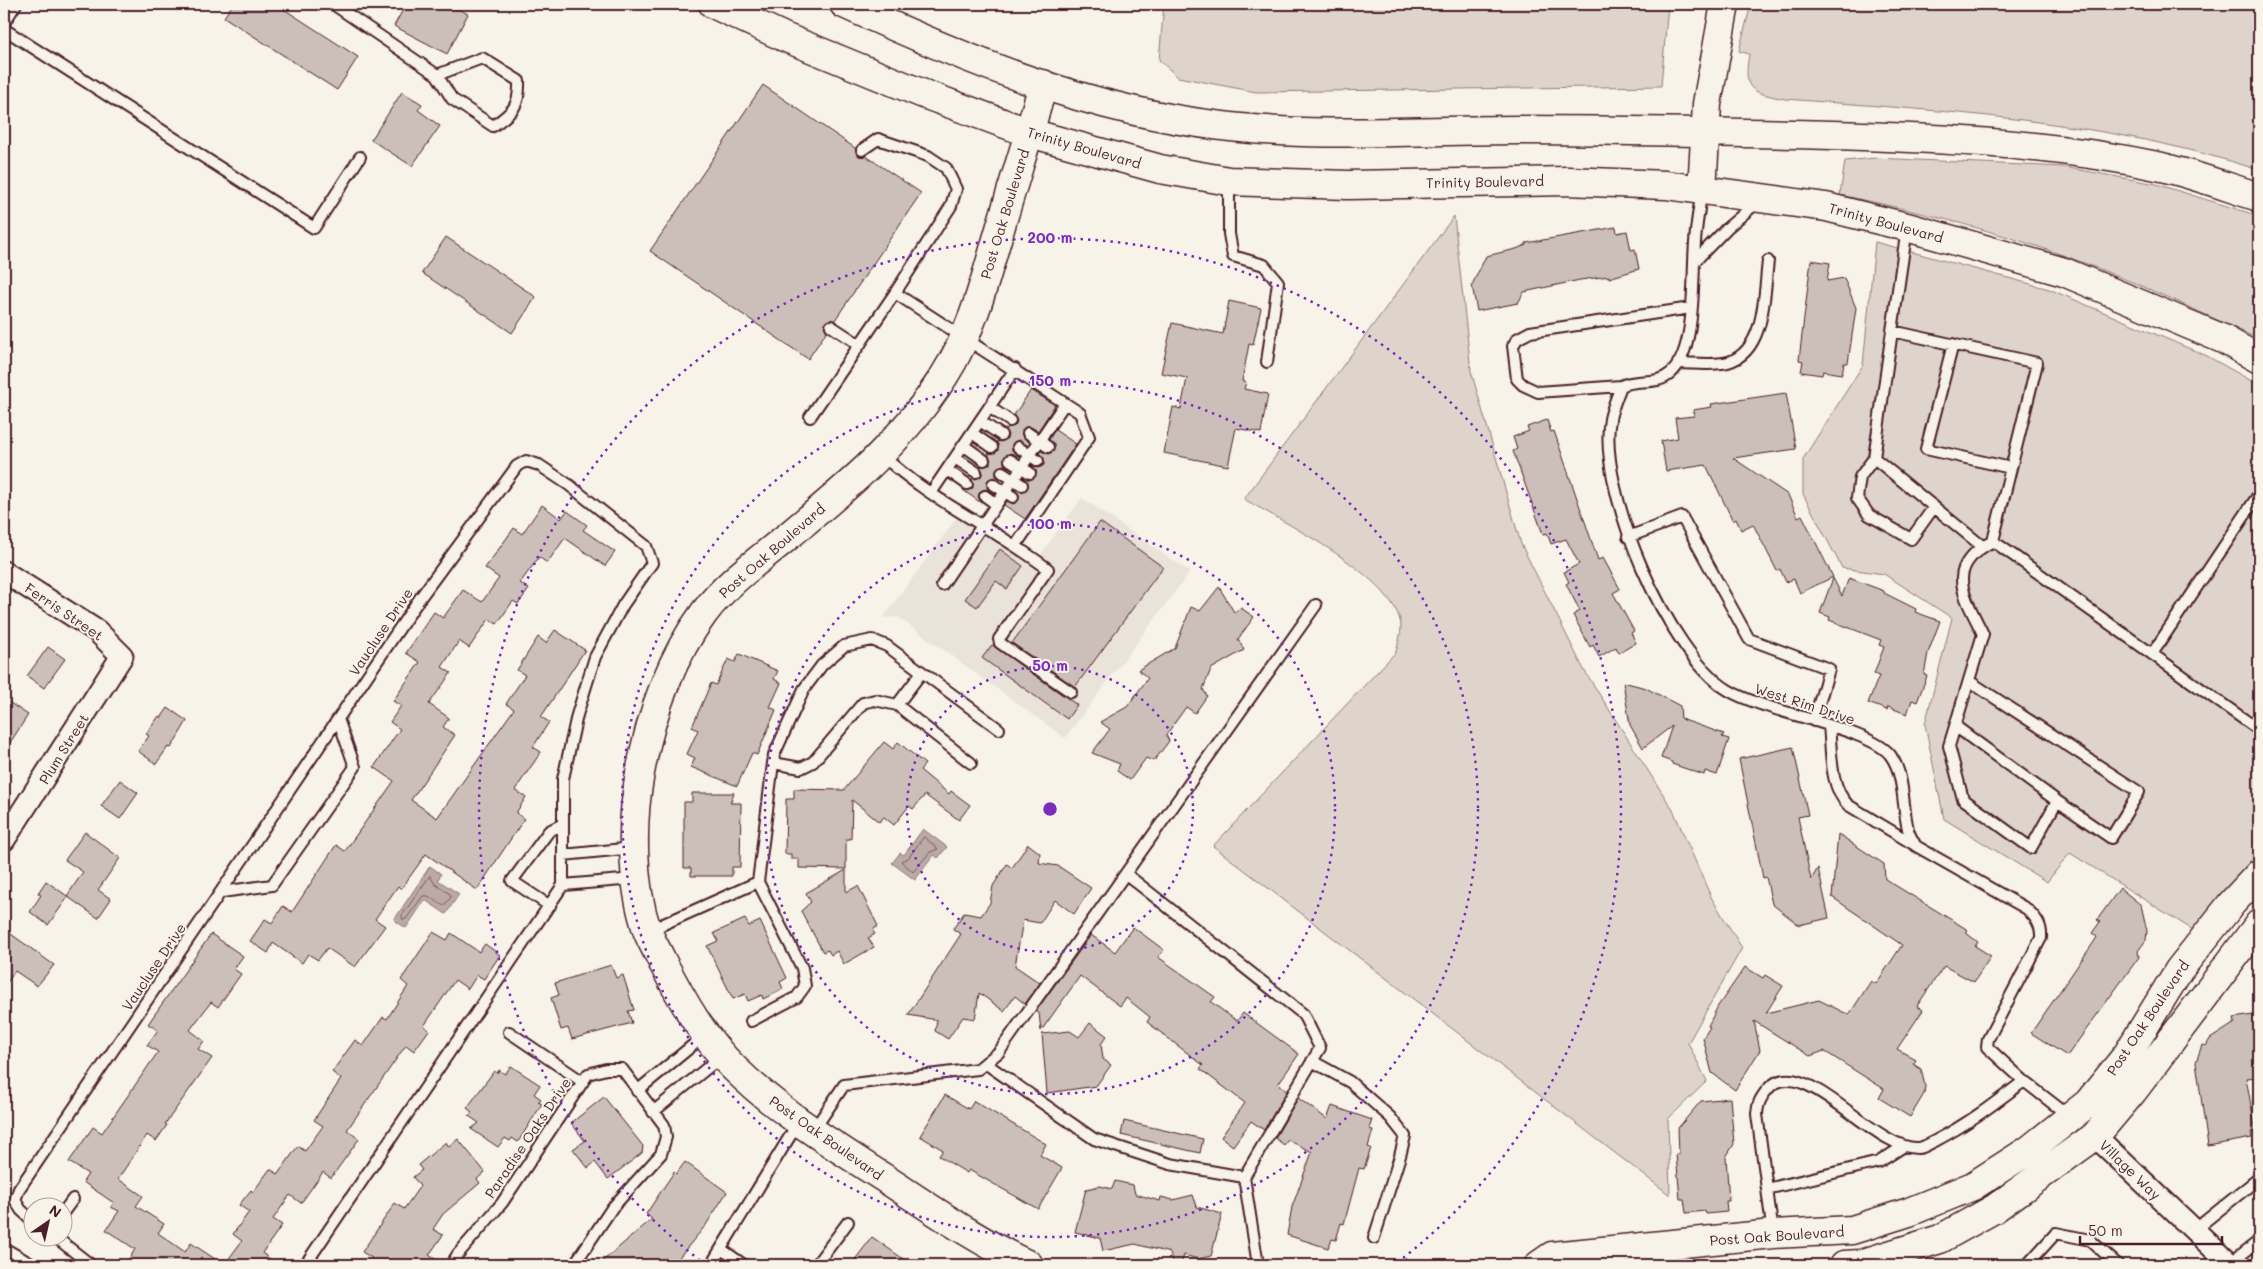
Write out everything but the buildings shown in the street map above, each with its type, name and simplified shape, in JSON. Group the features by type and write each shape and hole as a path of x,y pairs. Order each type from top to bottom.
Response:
{"street":[{"name":"Trinity Boulevard","path":"713,4 784,37 920,93 1030,133 1160,169 1229,181 1348,185 1567,181 1666,185 1826,207 1907,227 2064,272 2223,339 2259,359"},
{"path":"844,4 945,50 1008,74 1137,112 1218,126 1294,134 1519,130 1705,132 1939,138 2057,148 2165,168 2259,198"},
{"path":"1702,190 1705,132 1712,70 1725,4"},
{"name":"Post Oak Boulevard","path":"1029,1265 1008,1256 927,1206 806,1127 762,1093 714,1045 678,993 647,931 639,896 634,820 646,738 667,681 685,643 704,613 725,589 862,475 906,428 945,376 966,338 1030,133 1043,84"},
{"name":"Ferris Street","path":"4,572 96,631 122,656"},
{"name":"Plum Street","path":"4,840 122,656"},
{"name":"Post Oak Boulevard","path":"1539,1265 1552,1256 1773,1234 1852,1230 1918,1208 1973,1186 2029,1150 2088,1103 2126,1055 2179,970 2232,903 2259,874"},
{"name":"Post Oak Boulevard","path":"1855,1265 1940,1239 1994,1208 2095,1136 2132,1091 2259,924"},
{"path":"2070,1117 2095,1136"},
{"name":"Village Way","path":"2095,1136 2193,1231 2230,1264"}],"lane":[{"path":"4,23 16,4"},
{"path":"333,4 437,75 452,99 493,126 510,114 520,98 518,81 482,58 437,75"},
{"path":"4,30 314,228 360,157"},
{"path":"810,417 895,293 951,206 956,189 946,168 934,160 878,139 862,150"},
{"path":"1229,181 1229,234 1233,256 1264,265 1278,282 1268,362"},
{"path":"1691,308 1530,332 1517,339 1513,346 1517,379 1522,385 1538,392 1621,386 1630,381 1660,380 1672,373 1686,344 1691,308 1702,190"},
{"path":"1694,262 1727,228 1762,198"},
{"path":"1907,227 1874,458 1860,477 1857,498 1869,515 1911,539 1934,506"},
{"path":"1678,363 1726,363 1740,358 1753,341 1758,328 1768,261"},
{"path":"895,293 1080,413 1089,437 1059,475 1034,512 1016,545"},
{"path":"831,326 860,345"},
{"path":"1892,331 2037,363 1993,541"},
{"path":"1953,344 1926,449 2011,468"},
{"path":"931,493 1015,370"},
{"name":"West Rim Drive","path":"1621,386 1610,419 1610,448 1617,501 1628,537 1683,646 1704,672 1728,690 1758,705 1814,721 1877,744 1891,756 1899,776 1908,831 1916,846"},
{"path":"942,586 996,504 1009,494 1013,479 1026,470 1043,444 1065,403"},
{"path":"989,407 1010,421"},
{"path":"980,421 1001,435"},
{"path":"972,433 992,447"},
{"path":"1028,433 1043,444"},
{"path":"963,446 984,460"},
{"path":"1018,447 1034,458"},
{"path":"881,454 900,472 981,526 1016,545 1048,569 999,639 1000,642 1070,692"},
{"path":"955,458 976,472"},
{"path":"1874,458 1982,546"},
{"path":"1010,460 1026,470"},
{"name":"Vaucluse Drive","path":"22,1211 15,1200 19,1189 420,598 517,466 526,461 540,465 569,485 646,546 652,563 624,605 595,657 577,715 563,779 563,885"},
{"path":"947,470 967,484"},
{"path":"1002,472 1022,485"},
{"path":"994,484 1009,494"},
{"path":"2152,654 2259,494"},
{"path":"985,496 996,504"},
{"path":"1628,537 1682,517 1749,639 1829,668 1814,721"},
{"path":"1993,541 1975,550 1964,568 1961,589 1983,634 1949,746 1963,799 2031,848 2057,801"},
{"path":"1993,541 2259,730"},
{"path":"711,1265 806,1127 844,1086 978,1069 999,1052 1316,605"},
{"path":"751,1021 797,997 805,986 802,968 758,882 774,755 804,689 822,665 844,646 872,640 887,646 999,729"},
{"path":"897,705 922,672"},
{"path":"1956,726 2057,801 2112,838 2139,792 1969,681"},
{"path":"773,763 801,768 813,762 863,703 875,700 897,705 972,763"},
{"path":"222,892 272,885 355,767 338,719"},
{"path":"1829,726 1835,784 1839,797 1848,805 1916,846 2027,909 2037,918 2042,931 2041,938 1988,1040 1987,1047 2024,1081 2070,1117"},
{"path":"550,906 512,881 549,831 563,824"},
{"path":"563,855 635,848"},
{"path":"1126,874 1303,1014 1320,1048 1244,1177 1258,1265"},
{"path":"305,1265 563,885 638,879"},
{"path":"647,931 758,882"},
{"path":"509,1032 583,1082"},
{"path":"638,1091 714,1045"},
{"path":"653,1112 714,1045"},
{"path":"1312,1061 1350,1082 1390,1117 1405,1136 1374,1238"},
{"path":"985,1063 1094,1139 1170,1164 1244,1177"},
{"name":"Paradise Oaks Drive","path":"451,1265 458,1254 502,1203 588,1074 606,1069 622,1069 664,1125 666,1137 660,1154 612,1208 574,1265"},
{"path":"1773,1234 1757,1108 1758,1102 1772,1085 1780,1080 1792,1078 1815,1087 1883,1138 1904,1146 1920,1148 1966,1125 2024,1081"},
{"path":"1767,1189 1879,1162 1904,1146"},
{"path":"2193,1231 2259,1178"},
{"path":"816,1265 848,1222"},
{"path":"2027,1265 2056,1233 2090,1240 2118,1265"},
{"path":"2230,1264 2259,1241"},
{"path":"67,1246 91,1265"},
{"path":"4,1248 33,1265"},
{"path":"721,1249 744,1265"}],"shaded area":[{"path":"1164,4 1668,4 1661,86 1256,92 1178,77 1159,60"},
{"path":"1753,4 2259,4 2259,170 2201,153 2084,129 2025,120 1785,99 1764,94 1752,88 1749,83 1747,66 1749,54 1739,51 1749,12"},
{"path":"1875,158 2064,167 2156,184 2259,216 2259,339 2135,283 2049,250 1945,219 1840,195 1845,161"},
{"path":"1454,216 1471,371 1521,544 1584,670 1673,810 1711,897 1742,948 1688,1043 1707,1081 1668,1119 1670,1195 1213,846 1396,652 1401,626 1395,608 1380,589 1336,553 1244,499"},
{"path":"1875,242 2049,289 2207,356 2259,385 2259,853 2221,894 2193,930 2070,853 2047,882 1944,819 1925,724 1952,618 1884,574 1842,568 1803,494 1803,459 1863,365"},
{"path":"1082,498 1190,572 1065,738 898,617 883,618 958,516 1032,566"}],"water":[{"path":"923,829 947,847 938,858 934,855 915,880 892,863 900,853 904,855"},
{"path":"430,866 441,874 438,880 459,894 446,914 425,900 406,928 394,920"}]}
